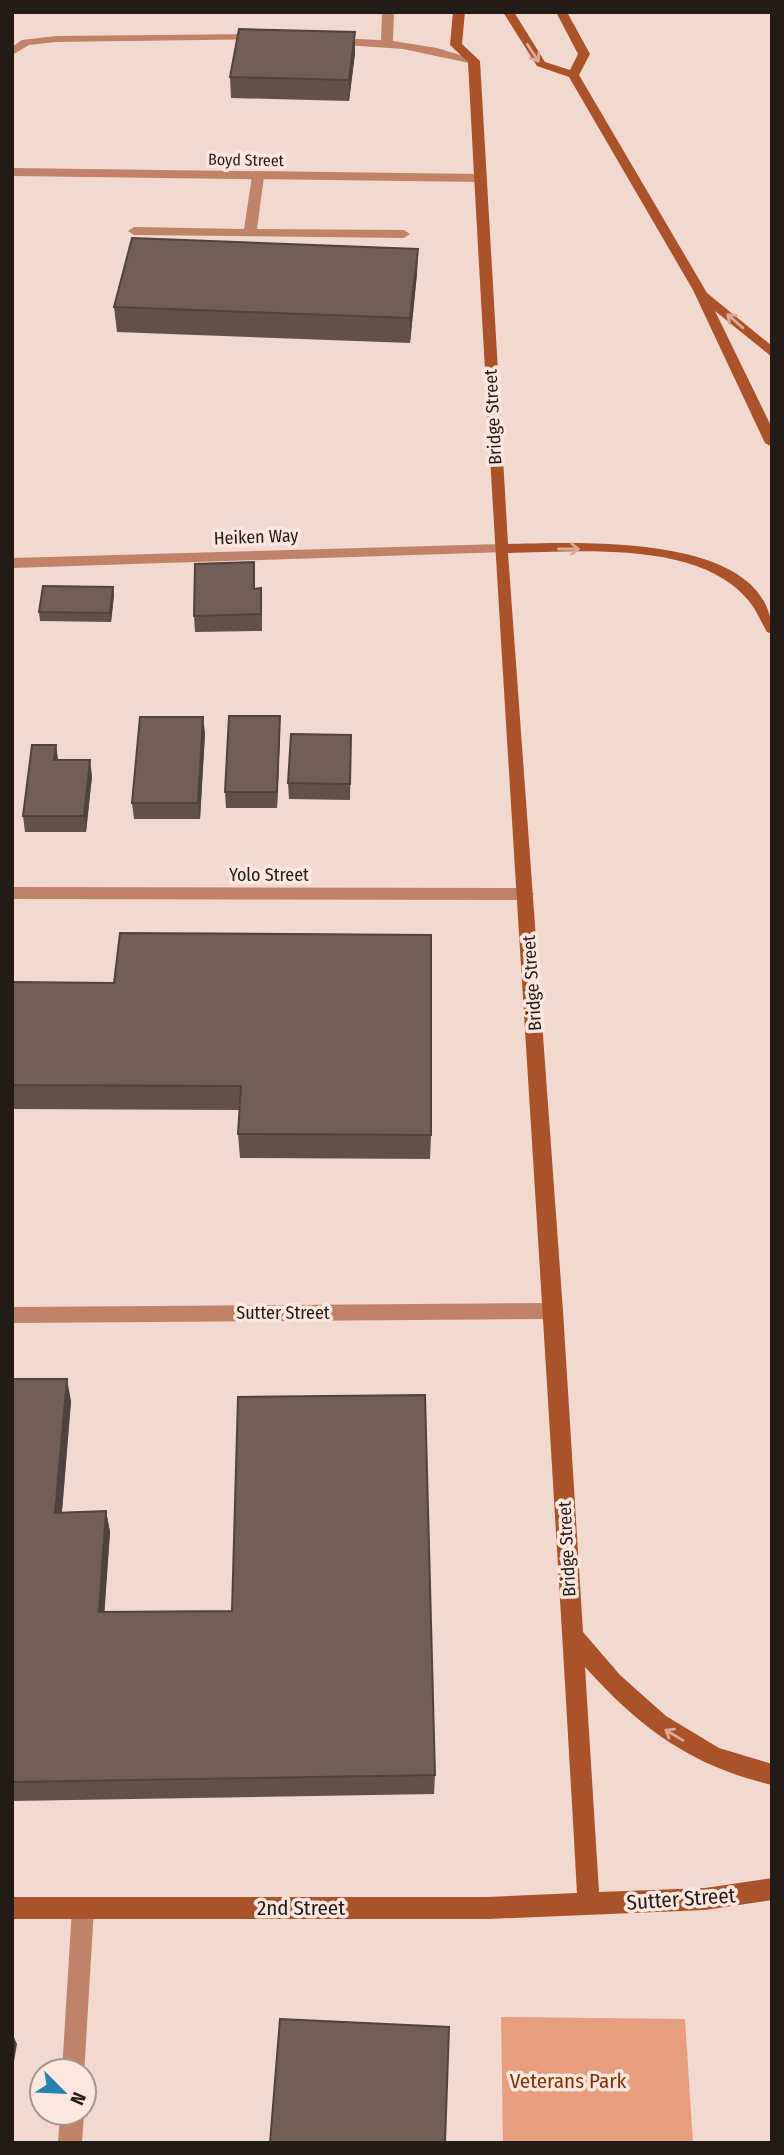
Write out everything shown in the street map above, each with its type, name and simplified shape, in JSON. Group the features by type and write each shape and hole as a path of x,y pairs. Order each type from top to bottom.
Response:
{"main road":[{"path":"459,12 456,45 474,61"},
{"path":"509,12 541,64 573,75 699,290 772,443"},
{"path":"561,12 584,54 573,75"},
{"name":"Bridge Street","path":"474,61 501,549 554,1311 589,1905"},
{"path":"699,290 772,353"},
{"path":"501,549 640,550 690,559 722,572 747,588 763,608 772,629"},
{"path":"572,1634 616,1688 658,1726 709,1754 772,1775"},
{"name":"Sutter Street","path":"589,1905 705,1899 772,1889"},
{"name":"2nd Street","path":"12,1909 488,1908 589,1905"}],"street":[{"path":"387,43 388,12"},
{"path":"12,52 26,42 56,40 277,37"},
{"path":"316,41 387,43 429,48 474,61"},
{"name":"Boyd Street","path":"12,173 480,178"},
{"path":"250,232 258,176"},
{"path":"134,231 404,234"},
{"name":"Heiken Way","path":"12,563 501,549"},
{"name":"Yolo Street","path":"12,893 526,894"},
{"name":"Sutter Street","path":"12,1315 554,1311"},
{"path":"75,2057 83,1908"}],"green space":[{"name":"Veterans Park","path":"501,2017 685,2019 693,2143 503,2143"}],"building":[{"path":"239,29 355,32 349,80 230,77"},
{"path":"132,238 418,249 410,318 114,307"},
{"path":"254,562 254,589 261,588 261,614 194,616 195,564"},
{"path":"43,586 113,587 110,613 39,612"},
{"path":"229,716 280,716 277,792 225,792"},
{"path":"140,717 203,717 198,803 132,803"},
{"path":"291,734 351,735 350,784 288,783"},
{"path":"32,745 56,745 54,760 90,760 84,816 23,816"},
{"path":"120,933 431,935 431,1135 238,1134 241,1086 12,1085 12,982 114,983"},
{"path":"12,1379 67,1379 55,1513 106,1511 99,1612 232,1611 238,1397 425,1395 435,1775 12,1782"},
{"path":"280,2019 449,2027 445,2143 270,2143"}]}
